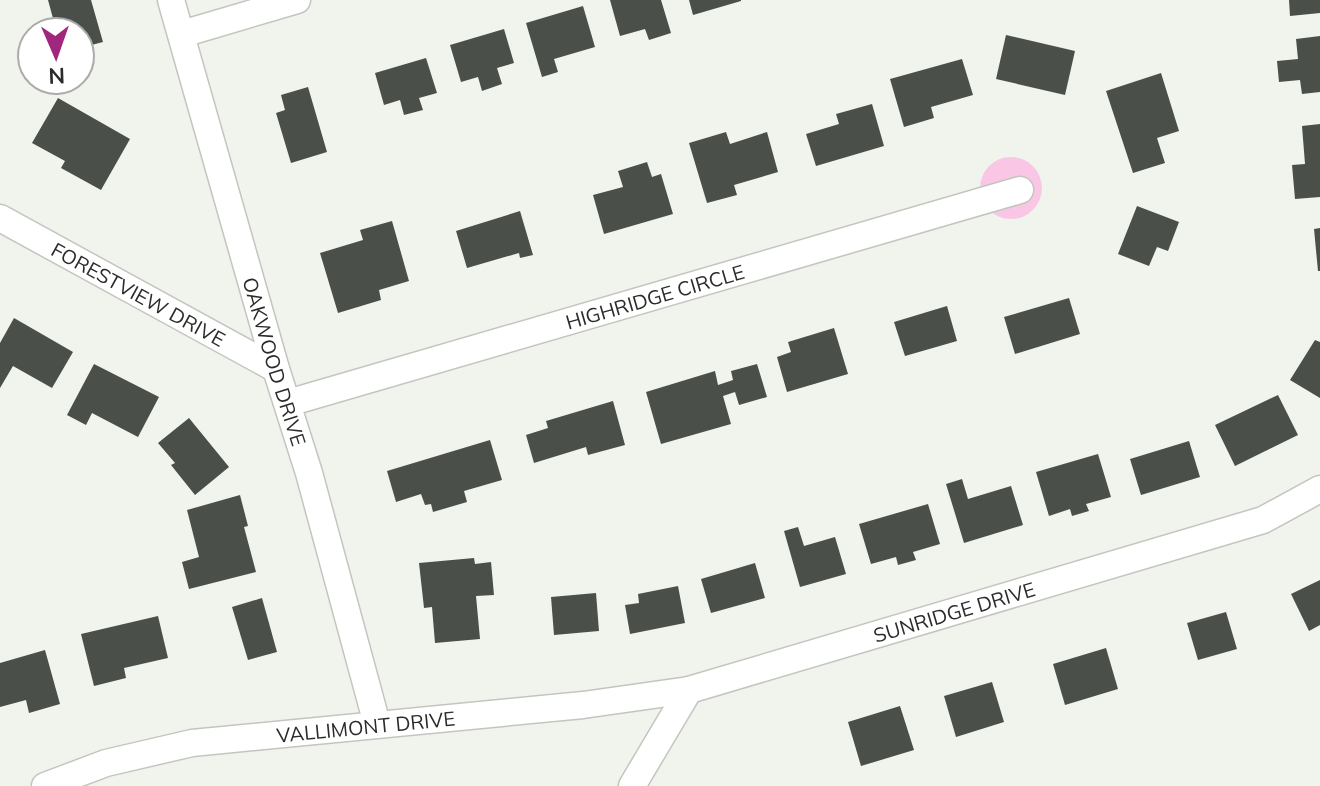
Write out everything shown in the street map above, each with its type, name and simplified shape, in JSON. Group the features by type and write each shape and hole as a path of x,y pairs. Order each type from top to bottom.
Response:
{"street":[{"name":"OAKWOOD DRIVE","path":"171,0 276,369 309,473 377,724"},
{"path":"182,34 297,0"},
{"name":"HIGHRIDGE CIRCLE","path":"288,403 1020,190"},
{"name":"FORESTVIEW DRIVE","path":"0,218 276,369"},
{"name":"SUNRIDGE DRIVE","path":"689,690 1263,520 1320,489"},
{"path":"632,786 689,690"},
{"name":"VALLIMONT DRIVE","path":"45,786 106,763 192,743 583,705 689,690"}],"shaded area":[{"path":"1011,157 1033,166 1042,188 1033,210 1011,219 989,210 980,188 989,166"}],"building":[{"path":"48,0 91,0 96,16 52,16"},
{"path":"610,0 661,0 671,33 649,40 645,29 620,36"},
{"path":"689,0 741,0 741,1 693,15"},
{"path":"1289,0 1320,0 1320,13 1290,16"},
{"path":"583,6 595,47 554,59 558,72 542,77 526,23"},
{"path":"96,18 103,42 96,44"},
{"path":"504,29 514,63 497,68 502,84 482,91 478,77 461,82 450,45"},
{"path":"1006,35 1075,51 1065,95 996,79"},
{"path":"1320,36 1320,92 1302,94 1300,80 1279,82 1277,61 1298,59 1296,39"},
{"path":"426,58 437,93 419,98 423,110 404,115 400,100 384,105 375,73"},
{"path":"962,59 973,95 931,107 934,118 904,127 890,79"},
{"path":"1161,73 1179,131 1157,138 1165,163 1133,173 1106,91"},
{"path":"308,87 327,152 291,163 276,113 285,110 281,95"},
{"path":"58,98 130,139 101,190 61,168 65,161 32,143"},
{"path":"872,104 884,146 816,166 806,134 839,124 836,114"},
{"path":"1320,124 1320,197 1295,199 1292,165 1305,164 1302,126"},
{"path":"726,132 730,144 767,132 778,172 734,185 737,195 707,203 689,143"},
{"path":"647,162 652,177 661,174 673,214 604,234 593,195 623,187 618,171"},
{"path":"1137,206 1179,222 1168,251 1157,247 1149,266 1118,254"},
{"path":"520,211 533,255 520,258 519,253 467,268 456,231"},
{"path":"392,221 409,281 379,290 381,300 338,313 320,253 363,240 360,230"},
{"path":"1320,228 1320,271 1318,271 1314,229"},
{"path":"1069,298 1080,334 1015,354 1004,317"},
{"path":"947,306 957,341 905,356 894,322"},
{"path":"14,318 73,352 52,388 13,366 0,388 0,343"},
{"path":"834,328 848,374 787,392 777,357 791,352 788,342"},
{"path":"1315,340 1320,342 1320,398 1290,380"},
{"path":"94,364 159,397 138,437 92,413 86,425 67,415"},
{"path":"757,364 767,397 739,405 735,392 723,396 731,424 661,444 646,392 715,371 718,385 733,380 731,371"},
{"path":"1278,395 1298,435 1235,466 1215,425"},
{"path":"613,401 625,445 588,455 586,447 534,463 526,435 548,428 546,421"},
{"path":"189,418 229,467 195,495 158,443"},
{"path":"490,440 502,480 464,491 467,502 433,512 431,504 425,505 421,494 396,502 387,471"},
{"path":"1189,441 1200,477 1141,495 1130,459"},
{"path":"1098,454 1111,497 1086,504 1089,511 1072,516 1070,509 1049,516 1036,472"},
{"path":"962,479 968,499 1011,486 1023,525 964,543 946,484"},
{"path":"240,495 248,526 244,527 256,572 189,589 182,562 199,557 187,510"},
{"path":"928,504 940,544 913,552 916,560 898,565 896,557 871,564 859,524"},
{"path":"798,527 804,546 835,537 846,574 800,587 784,531"},
{"path":"474,558 475,564 491,562 494,595 476,596 480,639 435,643 432,607 424,608 419,563"},
{"path":"755,563 765,598 711,613 701,579"},
{"path":"1320,580 1320,625 1309,631 1291,594"},
{"path":"678,586 685,623 630,634 625,605 639,603 638,594"},
{"path":"596,593 599,631 554,635 551,597"},
{"path":"262,598 277,652 248,660 232,607"},
{"path":"1226,612 1237,649 1198,660 1187,623"},
{"path":"158,616 168,658 124,668 126,678 94,686 81,634"},
{"path":"1106,648 1118,689 1065,705 1053,664"},
{"path":"45,650 60,704 29,713 26,700 0,707 0,663"},
{"path":"992,682 1004,722 956,737 944,696"},
{"path":"900,706 914,750 861,766 848,722"}]}
